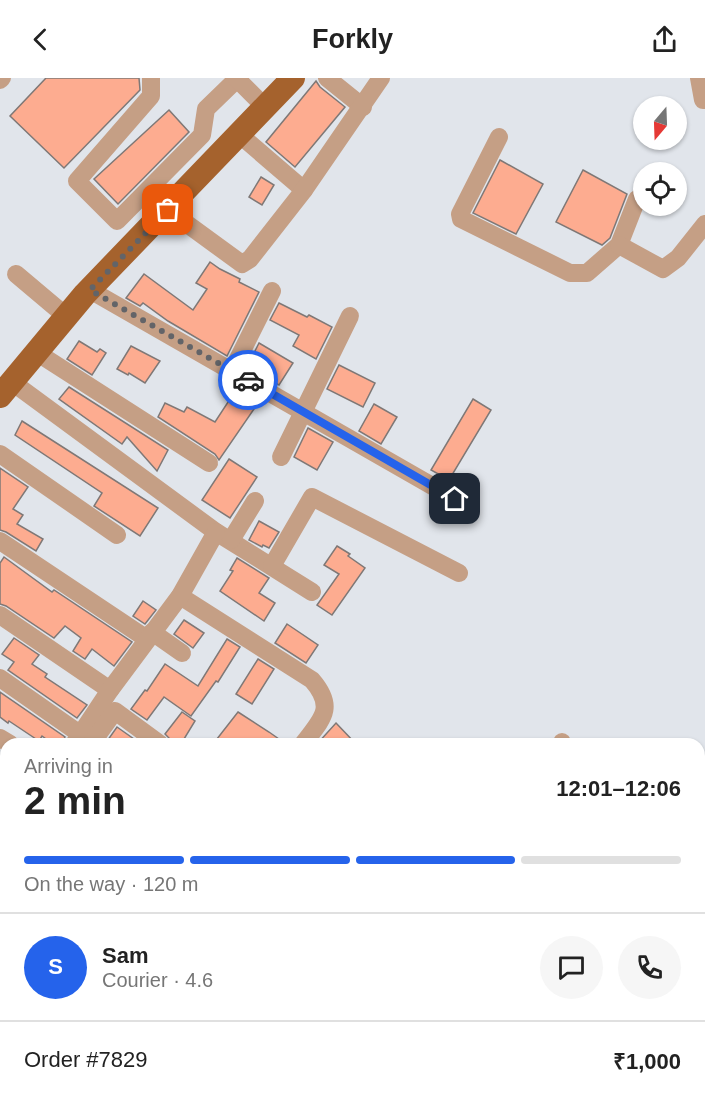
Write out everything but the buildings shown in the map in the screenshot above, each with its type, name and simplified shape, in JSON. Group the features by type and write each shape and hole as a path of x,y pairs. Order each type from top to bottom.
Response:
{"main road":[{"path":"6,389 90,290 293,78"}],"street":[{"path":"138,240 76,181 151,96 151,78"},
{"path":"327,78 363,107"},
{"path":"168,210 242,264 250,259 304,190 381,78"},
{"path":"699,78 703,100 705,100"},
{"path":"117,221 202,135 206,109 238,79 265,107"},
{"path":"240,135 304,190"},
{"path":"499,137 460,213 461,219 570,273 587,273 623,247 633,215"},
{"path":"623,247 663,269 678,258 705,224"},
{"path":"16,274 67,317"},
{"path":"90,290 455,499"},
{"path":"232,371 272,291"},
{"path":"281,457 350,316"},
{"path":"36,352 209,464"},
{"path":"6,389 224,536 312,592"},
{"path":"0,454 117,535"},
{"path":"272,567 312,497 459,573"},
{"path":"84,738 110,690 224,536 255,501"},
{"path":"0,541 150,636 182,653"},
{"path":"180,596 312,680 322,692 326,705 321,719 307,738"},
{"path":"0,615 110,690"},
{"path":"0,678 78,738"},
{"path":"85,738 115,711 152,738"}],"way so far":[{"path":"168,210 90,290 248,380"}],"route":[{"path":"248,380 455,499"}]}
